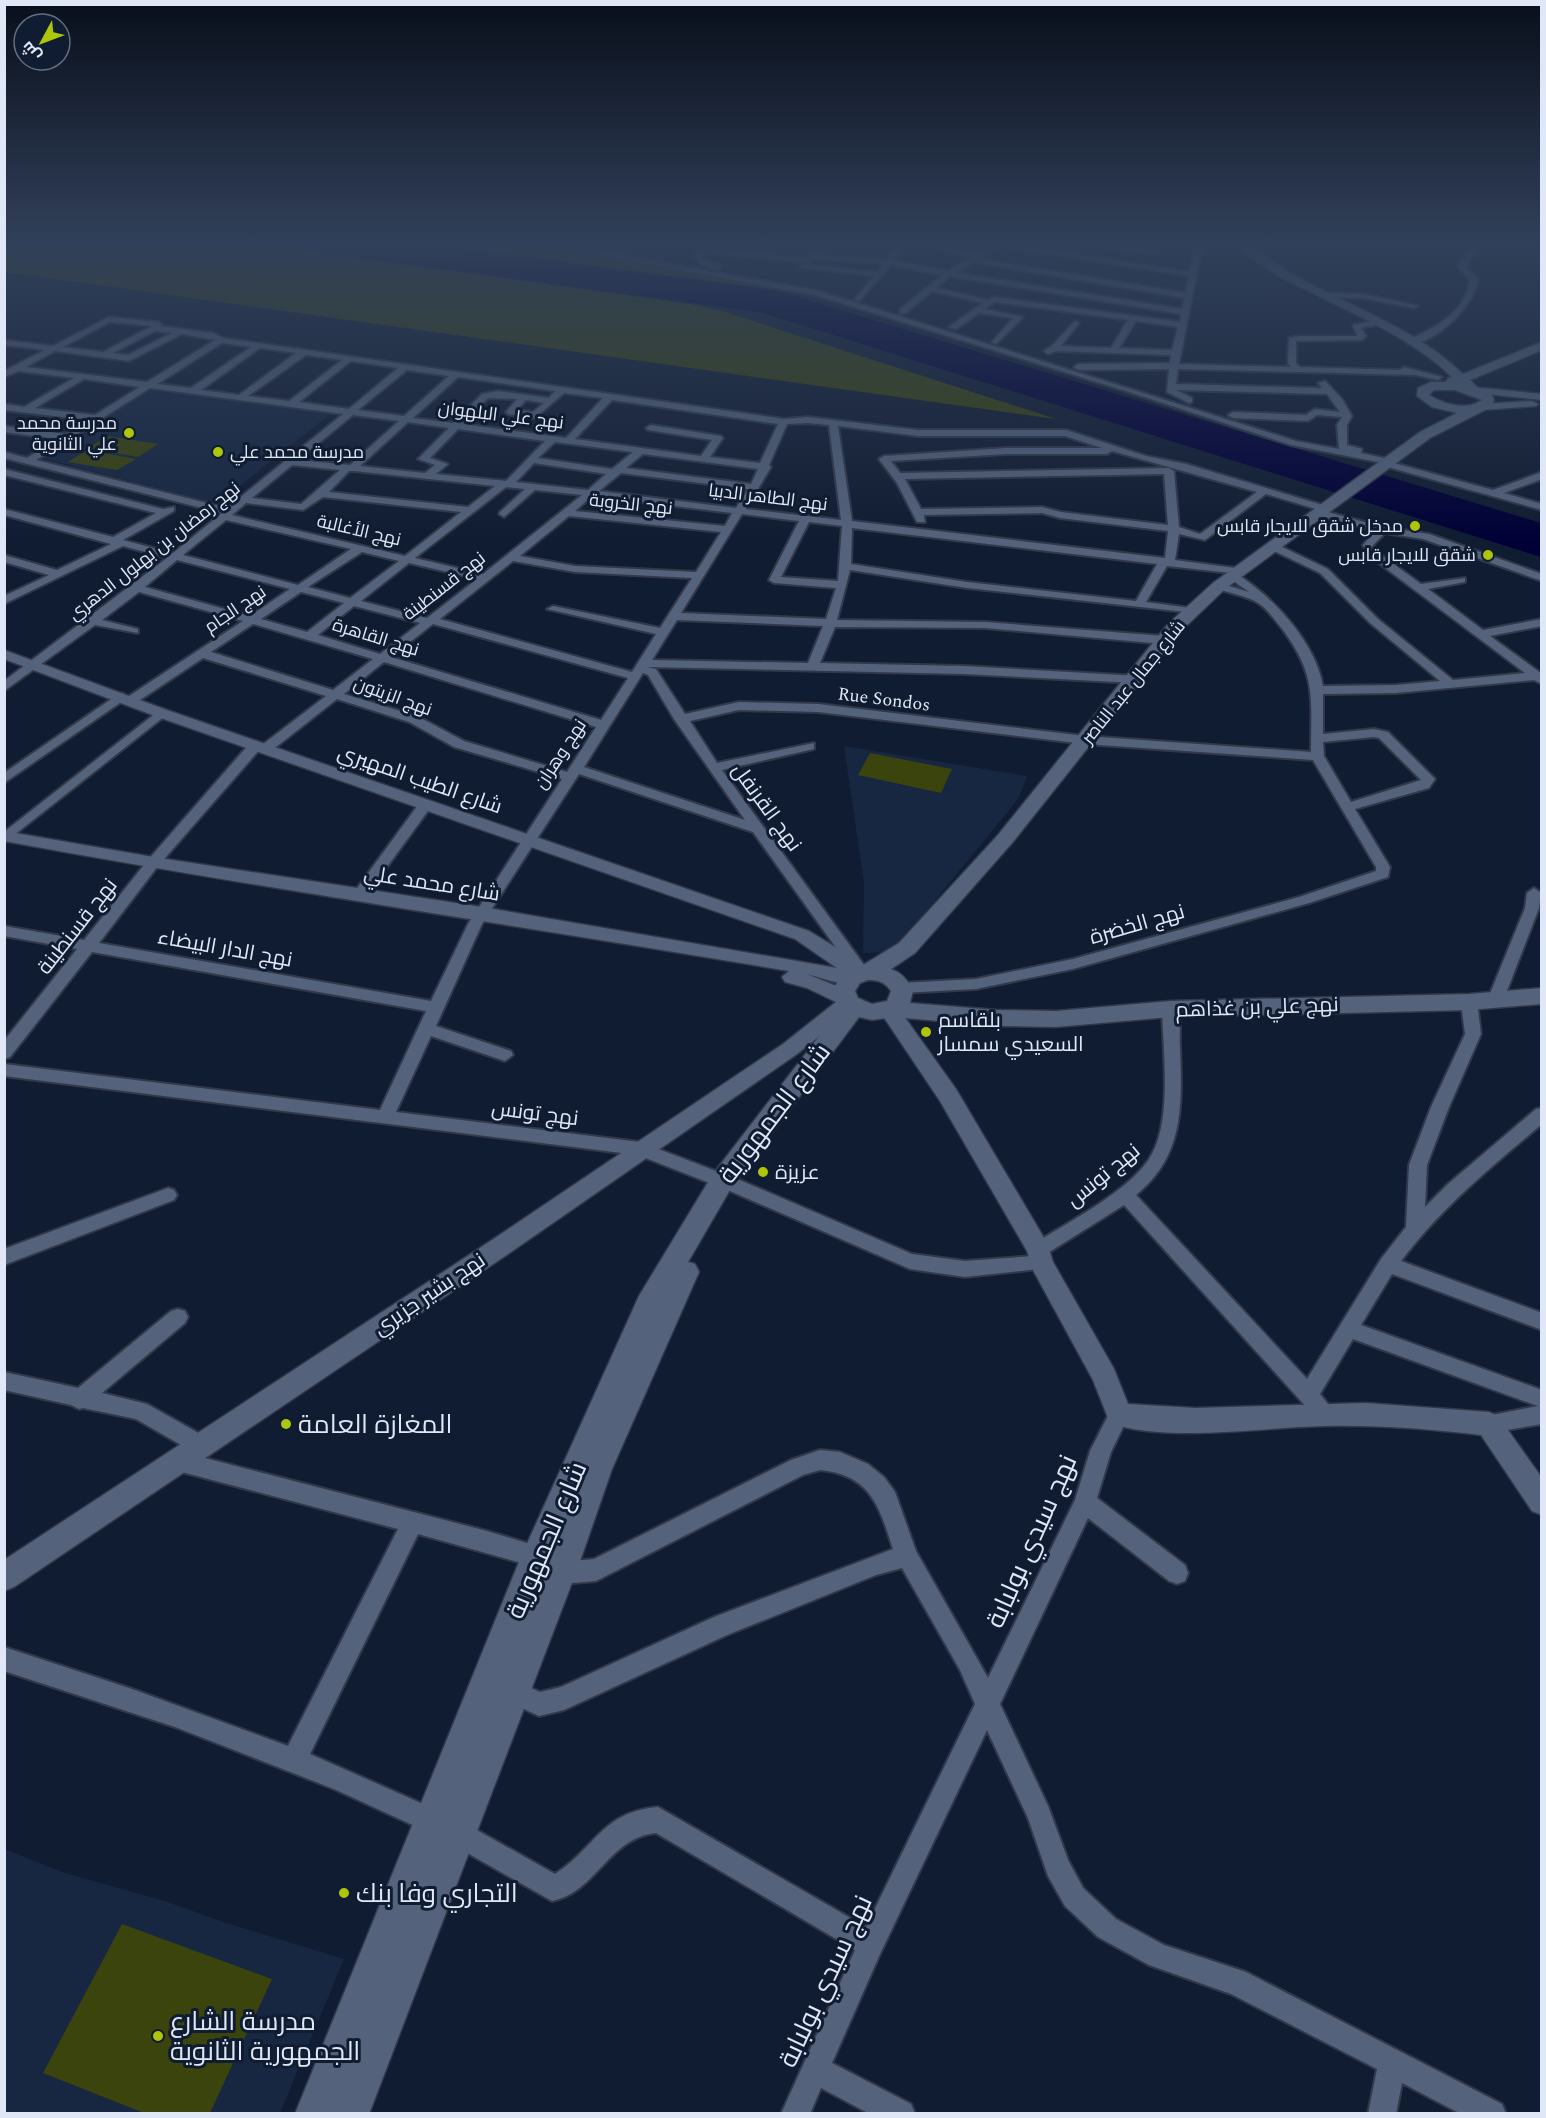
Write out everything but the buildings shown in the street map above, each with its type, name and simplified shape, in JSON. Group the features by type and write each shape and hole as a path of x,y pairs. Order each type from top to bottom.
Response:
{"main road":[{"path":"1416,345 1464,378 1481,398"},
{"path":"1430,388 1464,378 1542,345"},
{"name":"شارع جمال عبد الناصر","path":"872,992 907,948 1005,839 1164,640 1191,611 1230,578 1323,508 1481,398 1491,379 1498,373 1542,352"},
{"path":"1425,435 1429,417 1430,388 1440,369 1431,354"},
{"path":"1430,388 1447,385 1481,398"},
{"path":"1430,388 1449,407 1481,398"},
{"name":"شارع جمال عبد الناصر","path":"872,992 907,948"},
{"name":"نهج علي بن غذاهم","path":"872,992 972,1015 1056,1019 1170,1009 1469,1002 1542,996"},
{"name":"شارع الجمهورية","path":"316,2114 445,1824 550,1562 597,1469 675,1290 729,1183 872,992"},
{"name":"شارع الجمهورية","path":"348,2114 445,1824 513,1692 550,1562"}],"street":[{"path":"24,345 133,357 155,345"},
{"path":"4,375 62,345"},
{"path":"104,355 123,345"},
{"path":"30,460 213,345"},
{"path":"194,390 259,345 784,422 799,420 918,433 1060,432 1168,468 1323,508 1382,530 1425,536 1542,578"},
{"path":"986,345 1301,445 1389,463"},
{"path":"1004,345 1077,367 1175,358"},
{"path":"1055,348 1058,345"},
{"path":"1113,351 1117,345"},
{"path":"1178,345 1175,358 1173,395 1296,436 1342,447 1389,463 1542,507"},
{"path":"1292,345 1294,366"},
{"path":"1036,356 1055,348 1294,366 1375,366 1413,373 1430,388"},
{"path":"241,397 304,352"},
{"path":"291,404 349,359"},
{"path":"1294,366 1310,369 1413,373"},
{"name":"نهج علي البلهوان","path":"18,368 766,466"},
{"name":"نهج رمضان بن بهلول الدهري","path":"4,687 137,588 404,368"},
{"path":"1310,369 1330,391 1346,415"},
{"path":"244,500 300,507 321,494 455,375"},
{"path":"27,409 84,376"},
{"path":"1172,387 1330,391"},
{"path":"524,398 511,412 535,415 561,390"},
{"path":"427,476 442,464 423,459 487,395 551,401"},
{"path":"569,440 609,397"},
{"path":"1481,398 1542,397"},
{"path":"1481,398 1542,404"},
{"path":"4,414 9,407 95,418"},
{"path":"1233,415 1306,418 1312,417 1311,414 1316,412 1346,415"},
{"path":"1342,447 1342,425 1346,415"},
{"name":"نهج وهران","path":"385,1117 438,1008 478,918 754,487 766,466 784,422"},
{"path":"813,665 843,585 846,566 847,523 833,423"},
{"path":"651,428 718,438 704,458"},
{"path":"4,429 65,437"},
{"path":"309,636 506,484 553,438"},
{"name":"نهج قسنطينة","path":"4,1053 150,868 261,746 336,694 512,558 618,472 641,450"},
{"path":"926,532 898,476 885,459 1007,451 1121,451"},
{"name":"نهج الأغالبة","path":"4,455 360,548 486,578"},
{"path":"530,460 754,487"},
{"name":"نهج الطاهر الدبيا","path":"291,462 533,486 1167,561 1230,578 1266,604"},
{"path":"898,476 1168,468"},
{"path":"1140,604 1167,561 1174,529 1168,468"},
{"path":"4,472 165,512"},
{"path":"1495,494 1542,475"},
{"path":"504,514 533,486"},
{"path":"917,512 1042,510 1060,515 1174,529 1201,538 1264,491"},
{"path":"321,494 471,510"},
{"path":"4,601 117,542 187,501"},
{"path":"4,512 353,602 639,669 813,665 1135,679"},
{"name":"نهج الخروبة","path":"567,513 726,529"},
{"path":"806,518 774,580 843,585"},
{"path":"1382,530 1370,542 1369,548 1418,588 1538,678"},
{"path":"1272,546 1324,571 1381,627 1452,685"},
{"name":"نهج الجام","path":"4,779 360,548"},
{"path":"4,558 58,574"},
{"path":"512,558 575,569 699,575"},
{"path":"846,566 967,585 1191,611"},
{"path":"1230,578 1266,604 1300,645 1314,671 1317,690 1316,739 1317,756 1347,807 1424,785 1428,779 1383,735 1374,733 1316,739"},
{"path":"1418,588 1461,580"},
{"name":"نهج القاهرة","path":"137,588 382,657 603,724"},
{"path":"553,609 663,632"},
{"path":"673,615 830,623 1004,626 1164,640"},
{"path":"94,621 134,631"},
{"path":"1480,634 1542,622"},
{"name":"نهج الزيتون","path":"201,653 413,719 459,744 572,772 757,829"},
{"name":"شارع الطيب المهيري","path":"4,654 161,713 802,935 821,946 872,992"},
{"name":"نهج القرنفل","path":"639,669 652,672 680,719 872,992"},
{"path":"1317,690 1357,691 1538,678"},
{"name":"Rue Sondos","path":"680,719 739,706 818,708 1085,740 1317,756"},
{"path":"5,840 161,713"},
{"path":"714,768 809,746"},
{"path":"360,894 426,804"},
{"name":"نهج الخضرة","path":"872,992 976,984 1073,964 1379,877 1383,874 1383,867 1347,807"},
{"name":"شارع محمد علي","path":"5,840 150,868 478,918"},
{"name":"شارع محمد علي","path":"150,868 360,894 784,975 814,983 872,992"},
{"path":"1495,1001 1532,908 1534,893"},
{"name":"نهج الدار البيضاء","path":"4,931 438,1008"},
{"path":"872,992 948,1095 1105,1377 1119,1415 1158,1421 1326,1414 1422,1416 1490,1424 1542,1415"},
{"name":"نهج بشير جزيري","path":"4,1577 500,1247 872,992"},
{"path":"1415,1229 1418,1165 1440,1107 1473,1034 1469,1002"},
{"name":"نهج تونس","path":"4,1070 640,1149 729,1183 910,1261 965,1269 1040,1257 1124,1193 1151,1169 1165,1148 1172,1100 1170,1009"},
{"path":"428,1029 505,1055"},
{"path":"1308,1395 1388,1264 1415,1229 1454,1189 1542,1114"},
{"path":"1124,1193 1326,1414"},
{"path":"4,1257 168,1195"},
{"path":"1388,1264 1542,1322"},
{"path":"79,1400 178,1317"},
{"path":"1350,1329 1542,1399"},
{"path":"4,1382 79,1400 140,1411 202,1446"},
{"name":"نهج سيدي بولبابة","path":"795,2114 871,1945 1085,1502 1101,1451 1119,1415"},
{"path":"1490,1424 1542,1502"},
{"path":"178,1461 413,1522 550,1562 573,1572 596,1570 798,1467 820,1460 840,1462 860,1471 876,1484 887,1499 907,1556 963,1652 1038,1815 1057,1867 1074,1897 1107,1928 1158,1956 1236,1982 1492,2114"},
{"path":"1085,1502 1177,1573"},
{"path":"294,1760 413,1522"},
{"path":"513,1692 539,1704 564,1698 639,1661 722,1625 876,1564 907,1556"},
{"path":"4,1659 189,1720 294,1760 445,1824 552,1888 557,1889 564,1885 605,1842 622,1830 638,1822 658,1820 871,1945"},
{"path":"1382,2114 1392,2062"},
{"path":"816,2070 901,2114"}],"shaded area":[{"path":"865,345 955,345 1541,523 1541,557"},
{"path":"153,387 326,411 329,415 222,500 212,503 43,458 96,421"},
{"path":"844,746 1027,776 1019,798 893,952 863,953 864,883"},
{"name":"مدرسة الشارع الجمهورية الثانوية","path":"5,1849 62,1872 168,1902 220,1921 344,1959 280,2113 5,2114"}],"green space":[{"path":"526,345 827,345 1056,419"},
{"path":"108,436 158,444 138,457 88,448"},
{"path":"87,450 136,459 117,470 68,462"},
{"path":"870,753 952,769 941,793 858,775"},
{"path":"122,1924 272,1979 210,2113 144,2113 43,2073"}],"place":[{"name":"مدرسة محمد علي الثانوية","path":"129,433"},
{"name":"مدرسة محمد علي","path":"218,452"},
{"name":"مدخل شقق للايجار قابس","path":"1415,526"},
{"name":"شقق للايجار قابس","path":"1488,555"},
{"name":"بلقاسم السعيدي سمسار","path":"926,1032"},
{"name":"عزيزة","path":"763,1172"},
{"name":"المغازة العامة","path":"286,1424"},
{"name":"التجاري وفا بنك","path":"344,1893"},
{"name":"مدرسة الشارع الجمهورية الثانوية","path":"158,2036"}]}
